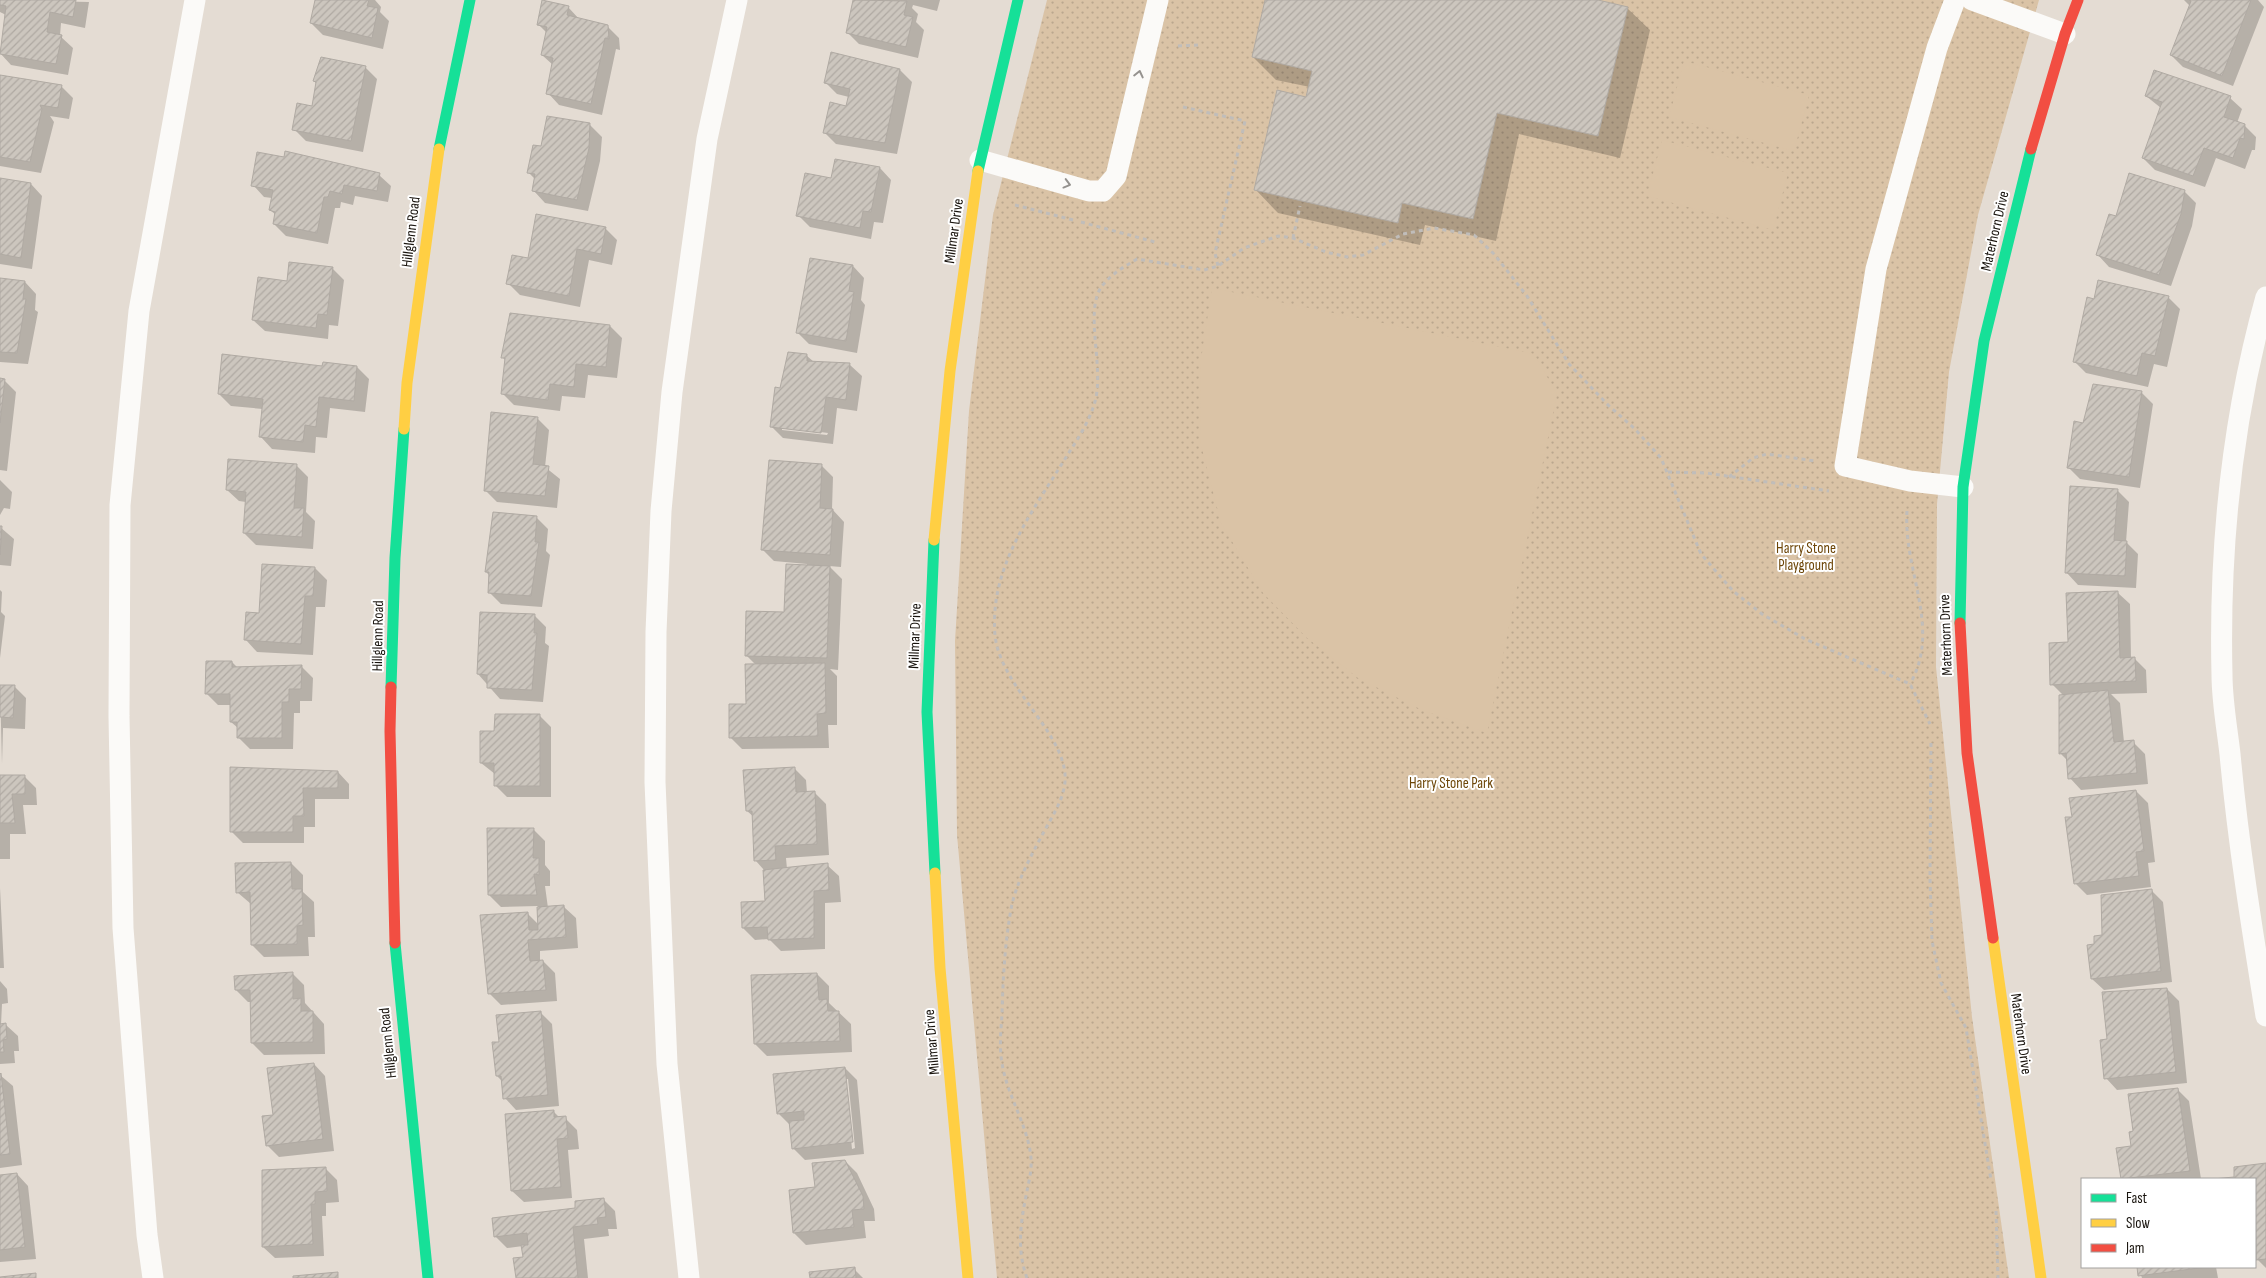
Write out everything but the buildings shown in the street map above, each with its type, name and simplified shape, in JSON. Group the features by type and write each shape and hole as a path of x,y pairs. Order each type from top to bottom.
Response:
{"street":[{"name":"Hillglenn Road","path":"428,1278 395,959 390,731 395,558 407,383 434,171 470,0"},
{"name":"Millmar Drive","path":"968,1278 940,968 927,712 933,546 948,391 980,160 1018,0"},
{"name":"Materhorn Drive","path":"2041,1278 1967,753 1959,612 1963,487 1984,341 2024,172 2065,34 2078,0"}],"lane":[{"path":"153,1278 146,1225 123,928 119,716 120,505 139,311 195,0"},
{"path":"688,1278 667,1064 655,782 656,632 661,511 672,392 707,139 737,0"},
{"path":"980,160 1089,190 1103,192 1116,176 1158,0"},
{"path":"1955,0 1937,48 1876,270 1845,466 1910,481 1963,487"},
{"path":"1972,0 2065,34"},
{"path":"2266,297 2249,357 2232,462 2224,556 2222,676 2237,832 2266,1016"}],"path":[{"path":"1184,107 1245,121 1215,253 1218,266"},
{"path":"1016,205 1156,242"},
{"path":"1293,238 1300,206"},
{"path":"1027,1278 1023,1268 1020,1238 1031,1160 1027,1139 1002,1062 1004,974 1013,901 1044,831 1059,805 1065,782 1063,764 1054,744 1011,681 1000,660 995,636 998,581 1009,553 1082,432 1094,406 1099,385 1095,311 1100,288 1114,274 1137,259 1204,270 1218,266 1244,248 1278,236 1293,238 1326,252 1347,257 1363,254 1403,234 1434,228 1474,235 1494,254 1527,296 1569,364 1608,405 1636,429 1661,458 1668,472 1683,517 1700,554 1733,591 1762,614 1805,639 1910,684 1930,722 1930,729"},
{"path":"1728,477 1753,458 1767,454 1789,456"},
{"path":"1668,472 1728,477 1832,492"},
{"path":"1908,502 1909,546 1922,613 1924,647 1919,668 1910,684"},
{"path":"1931,737 1930,878 1932,941 1942,983 1966,1028 1991,1181"},
{"path":"1995,1206 1998,1278"}],"green space":[{"name":"Harry Stone Park","path":"1047,0 2039,0 1978,215 1949,372 1937,504 1936,667 1972,1017 2009,1278 997,1278 957,835 955,641 969,411 993,215"},
{"path":"1684,61 1809,95 1794,151 1669,117"},
{"path":"1662,140 1788,173 1773,230 1647,196"},
{"path":"1212,288 1534,354 1557,394 1487,733 1422,710 1358,678 1307,638 1263,593 1221,523 1201,445 1200,366"}],"traffic: fast":[{"path":"439,149 470,0"},
{"path":"978,171 1018,0"},
{"path":"1960,623 1963,487 1984,341 2031,149"},
{"path":"391,687 395,558 404,429"},
{"path":"934,540 927,712 935,873"},
{"path":"395,943 428,1278"}],"traffic: slow":[{"path":"404,429 407,383 439,149"},
{"path":"934,540 950,371 978,171"},
{"path":"935,873 940,968 968,1278"},
{"path":"1993,938 2041,1278"}],"traffic: jam":[{"path":"2031,149 2065,34 2078,0"},
{"path":"1960,623 1967,753 1993,938"},
{"path":"391,687 390,731 395,943"}],"park label":[{"name":"Harry Stone Playground","path":"1806,556"}]}
